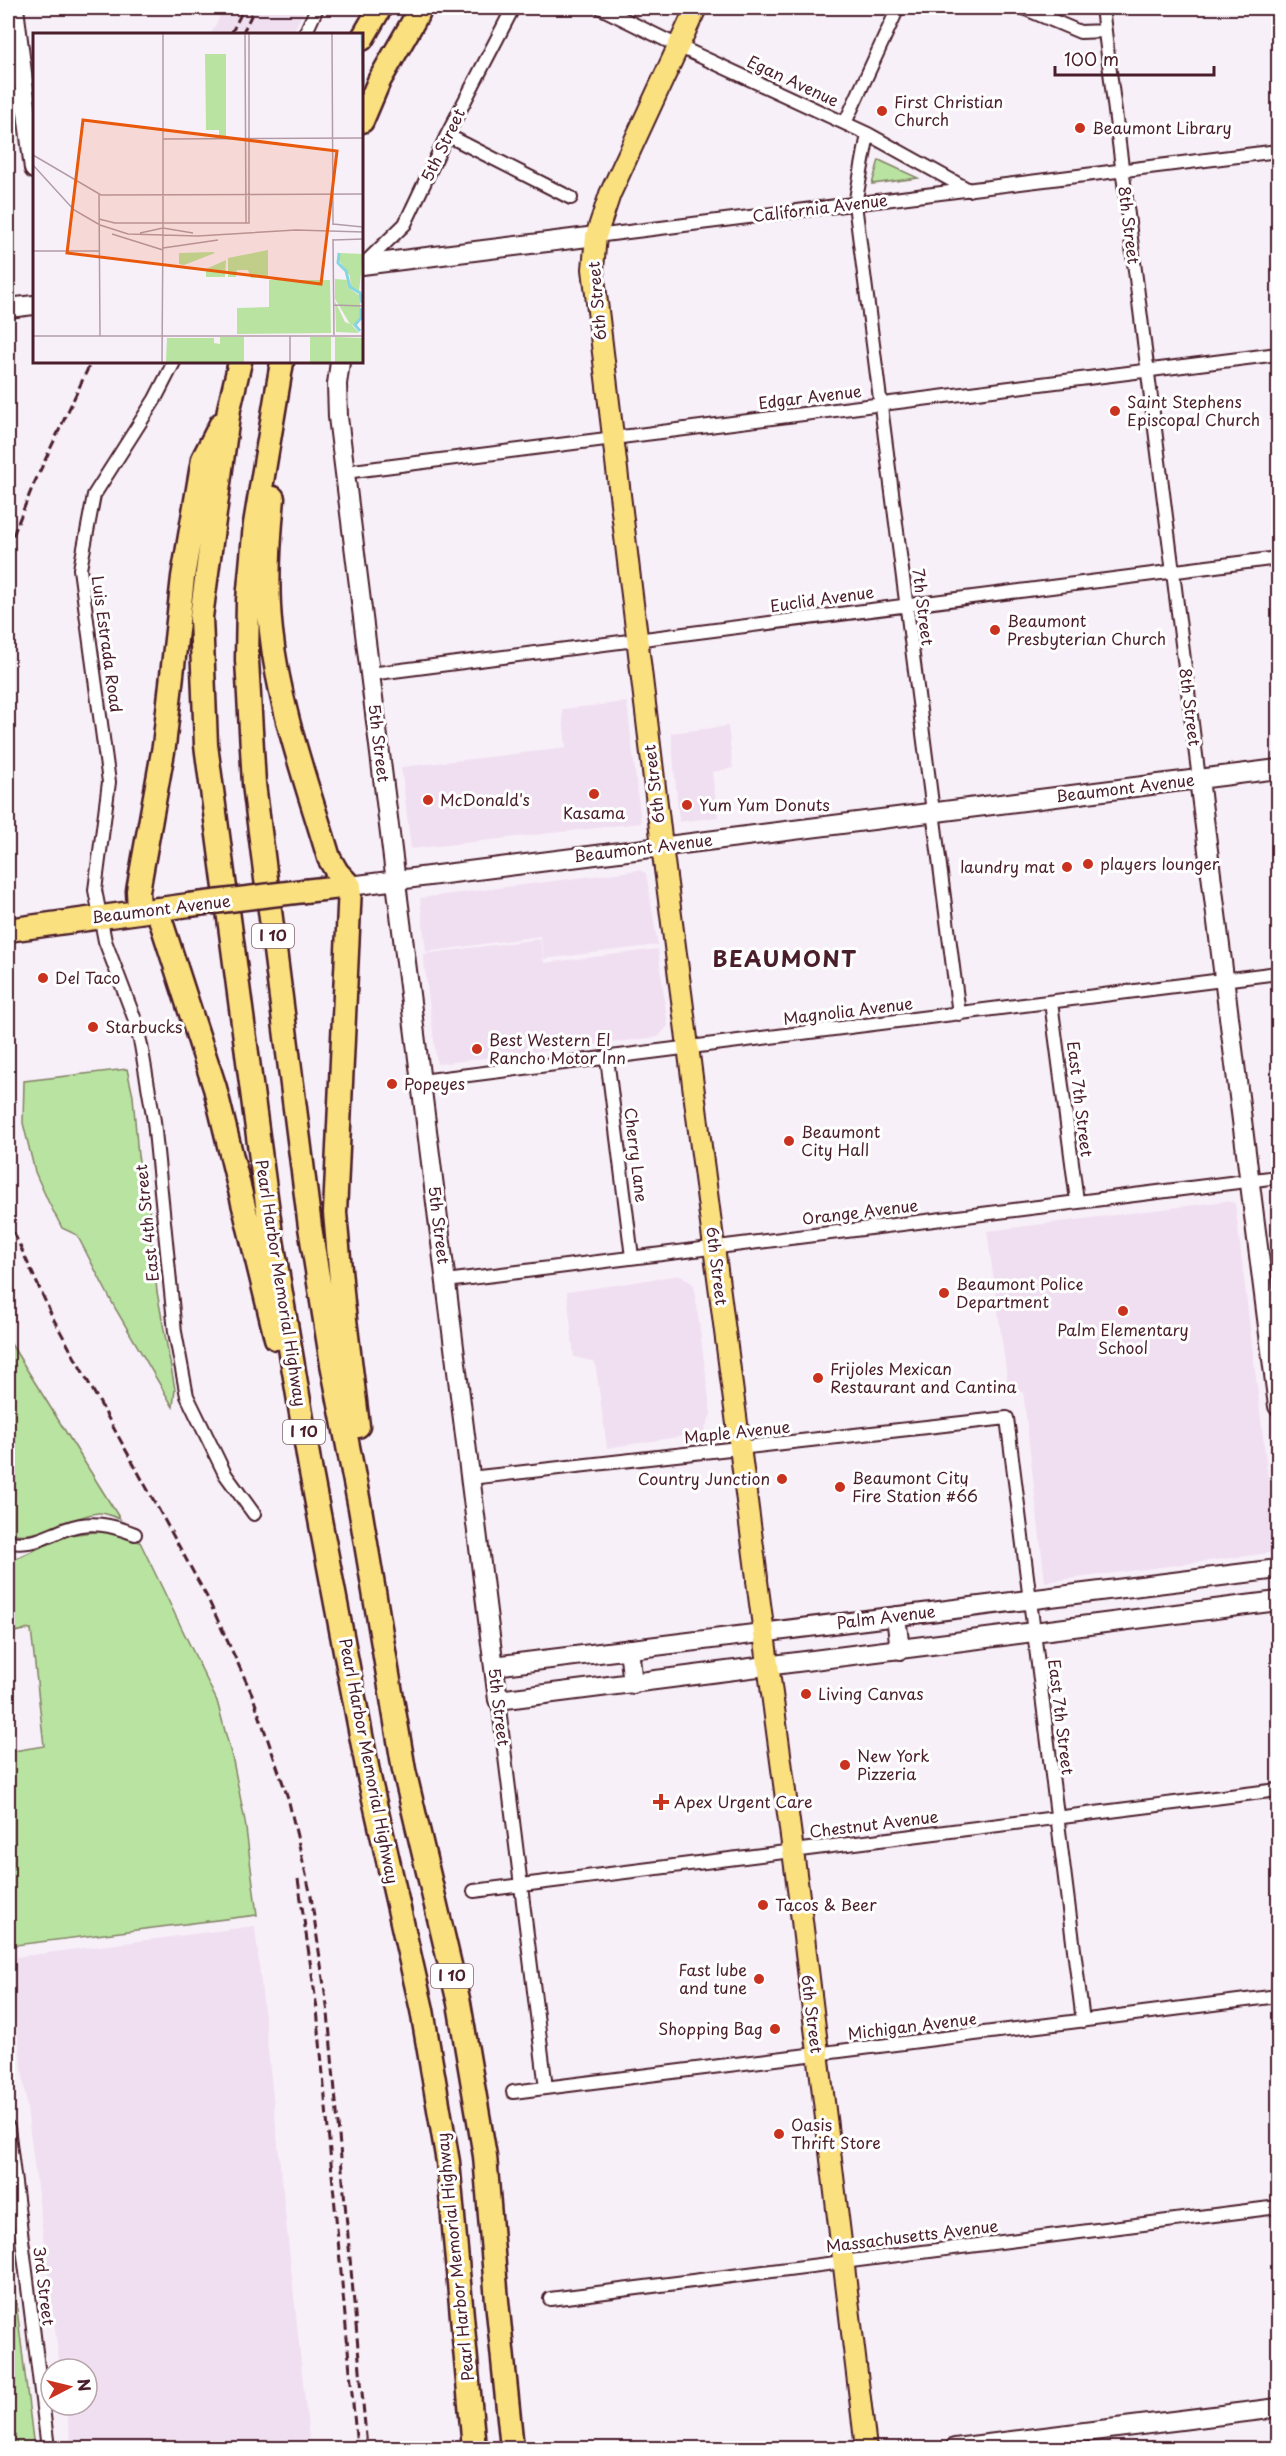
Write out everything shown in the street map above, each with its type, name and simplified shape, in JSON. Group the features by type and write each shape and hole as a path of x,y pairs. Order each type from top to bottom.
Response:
{"highway":[{"path":"363,37 380,8"},
{"path":"363,119 379,81 422,8"},
{"name":"Pearl Harbor Memorial Highway","path":"240,363 229,409 201,617 206,745 271,1234 310,1467 369,1777 422,2010 448,2162 474,2448"},
{"path":"284,363 268,579 270,630 280,688 329,858 337,872 350,886 335,1213 343,1303 361,1446 360,1508"},
{"name":"Pearl Harbor Memorial Highway","path":"284,363 255,524 248,600 247,660 254,784 310,1227 332,1364 360,1508 404,1770 459,2003 485,2156 496,2301 512,2448"},
{"path":"229,409 203,459 183,577 164,746 138,891 148,910 215,1088 263,1292 310,1467"},
{"name":"Beaumont Avenue","path":"8,930 148,910 350,886"}],"main road":[{"name":"6th Street","path":"696,8 610,194 592,256 593,281 662,846 792,1851 866,2448"}],"street":[{"path":"14,8 33,161"},
{"path":"305,33 317,8"},
{"name":"5th Street","path":"363,267 405,224 447,135 513,8"},
{"name":"Egan Avenue","path":"601,8 868,134 969,190"},
{"path":"845,123 898,8"},
{"path":"1023,8 1080,33 1105,31"},
{"name":"8th Street","path":"1102,8 1277,1380 1278,1406"},
{"path":"8,106 26,104"},
{"name":"7th Street","path":"868,134 855,204 959,1014"},
{"path":"447,135 571,198"},
{"name":"California Avenue","path":"363,268 596,236 1278,151"},
{"path":"8,308 33,305"},
{"name":"Edgar Avenue","path":"345,472 1278,354"},
{"name":"Luis Estrada Road","path":"100,917 95,890 109,782 80,569 93,495 155,399 173,363"},
{"name":"5th Street","path":"340,363 337,384 338,417 546,2088"},
{"name":"Euclid Avenue","path":"370,674 1278,558"},
{"name":"Beaumont Avenue","path":"350,886 1278,769"},
{"name":"East 4th Street","path":"100,917 105,941 135,1020 143,1056 154,1121 175,1332 187,1396 225,1474 254,1514"},
{"name":"Magnolia Avenue","path":"421,1081 1278,973"},
{"name":"East 7th Street","path":"1051,1002 1077,1201"},
{"name":"Cherry Lane","path":"607,1058 632,1257"},
{"name":"Orange Avenue","path":"446,1281 1077,1201 1278,1178"},
{"name":"East 7th Street","path":"1007,1418 1083,2021"},
{"name":"Maple Avenue","path":"470,1478 1007,1418"},
{"path":"8,1542 38,1542 67,1528 90,1524 102,1524 135,1534"},
{"name":"Palm Avenue","path":"494,1666 1278,1569"},
{"path":"1165,1583 1169,1615"},
{"name":"Palm Avenue","path":"498,1700 1278,1601"},
{"path":"896,1616 900,1650"},
{"path":"629,1649 633,1683"},
{"name":"Chestnut Avenue","path":"474,1891 1278,1790"},
{"name":"Michigan Avenue","path":"513,2092 1278,1996"},
{"name":"3rd Street","path":"8,2127 48,2448"},
{"name":"Massachusetts Avenue","path":"550,2299 1278,2207"},
{"path":"954,2448 1278,2408"}],"shaded area":[{"path":"224,8 305,8 292,33 212,33"},
{"path":"627,702 641,823 411,849 401,767 566,748 562,709"},
{"path":"728,726 733,768 712,772 718,817 679,822 671,733"},
{"path":"639,870 646,873 658,945 544,959 540,936 426,952 420,898"},
{"path":"540,939 544,963 658,949 668,1026 658,1037 437,1064 423,954"},
{"name":"Palm Elementary School","path":"1226,1201 1235,1203 1277,1552 1045,1582 1023,1392 1009,1393 987,1231"},
{"path":"681,1275 694,1285 711,1414 703,1433 607,1448 595,1362 574,1357 567,1292"},
{"path":"255,1926 310,2448 72,2448 67,2417 99,2417 99,2357 58,2357 8,1958"}],"green space":[{"path":"879,160 918,178 872,184"},
{"path":"127,1069 133,1096 138,1156 149,1208 157,1292 175,1389 173,1407 115,1308 77,1235 62,1228 35,1172 23,1123 24,1081"},
{"path":"11,1344 120,1519 98,1513 40,1532 18,1534 8,1532 8,1346"},
{"path":"103,1531 140,1542 217,1701 233,1761 245,1821 257,1915 8,1946 11,1930 8,1903 8,1752 44,1746 31,1629 8,1633 8,1562 68,1535"},
{"path":"8,2236 34,2448 8,2448"}],"railway":[{"path":"232,33 244,8"},
{"path":"242,33 255,8"},
{"path":"8,548 32,488 91,363"},
{"path":"8,1220 54,1320 207,1597 252,1694 288,1798 311,1896 328,2013 367,2448"},
{"path":"298,1879 317,2009 357,2448"}],"place":[{"name":"First Christian Church","path":"882,111"},
{"name":"Beaumont Library","path":"1080,128"},
{"name":"Saint Stephens Episcopal Church","path":"1115,411"},
{"name":"Beaumont Presbyterian Church","path":"995,630"},
{"name":"Kasama","path":"594,794"},
{"name":"McDonald's","path":"428,800"},
{"name":"Yum Yum Donuts","path":"687,805"},
{"name":"players lounger","path":"1088,864"},
{"name":"laundry mat","path":"1067,867"},
{"name":"Del Taco","path":"43,978"},
{"name":"Starbucks","path":"93,1027"},
{"name":"Best Western El Rancho Motor Inn","path":"477,1049"},
{"name":"Popeyes","path":"392,1084"},
{"name":"Beaumont City Hall","path":"789,1141"},
{"name":"Beaumont Police Department","path":"944,1293"},
{"name":"Palm Elementary School","path":"1123,1311"},
{"name":"Frijoles Mexican Restaurant and Cantina","path":"818,1378"},
{"name":"Country Junction","path":"782,1479"},
{"name":"Beaumont City Fire Station #66","path":"840,1487"},
{"name":"Living Canvas","path":"806,1694"},
{"name":"New York Pizzeria","path":"845,1765"},
{"name":"Apex Urgent Care","path":"661,1802"},
{"name":"Tacos & Beer","path":"763,1905"},
{"name":"Fast lube and tune","path":"759,1979"},
{"name":"Shopping Bag","path":"775,2029"},
{"name":"Oasis Thrift Store","path":"779,2134"}],"district":[{"name":"BEAUMONT","path":"785,959"}]}
